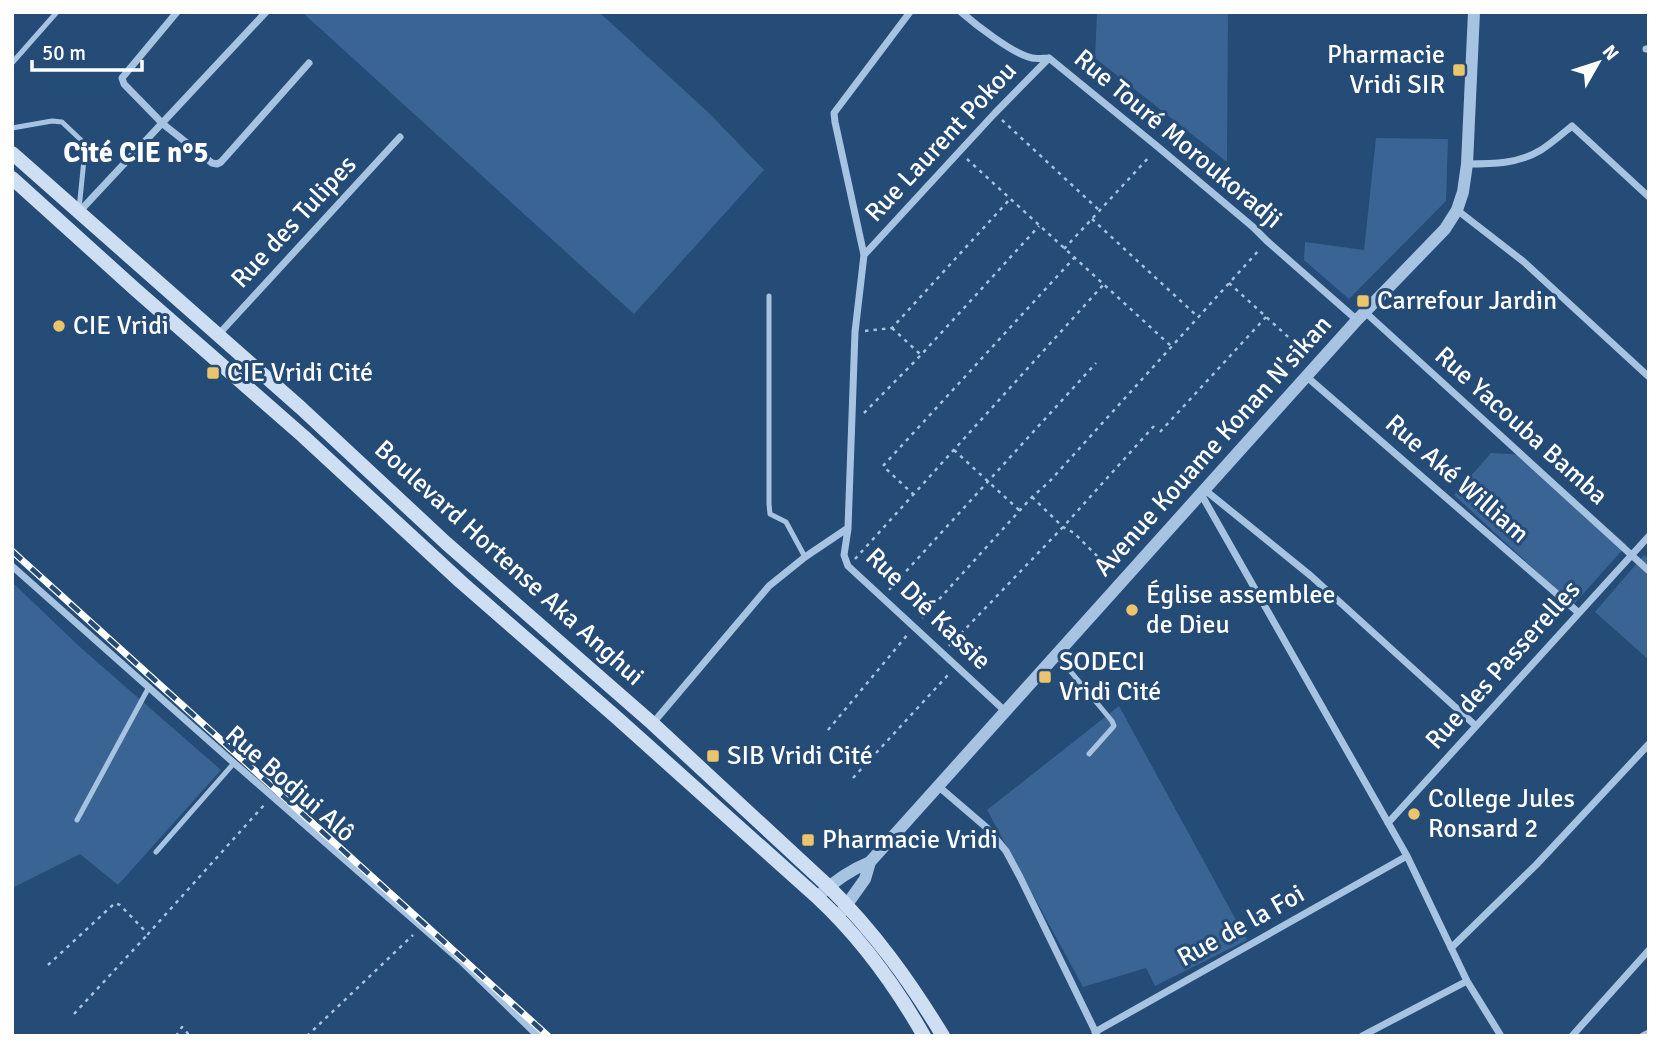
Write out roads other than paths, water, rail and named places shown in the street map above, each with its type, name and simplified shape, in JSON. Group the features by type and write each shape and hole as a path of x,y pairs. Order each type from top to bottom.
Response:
{"main road":[{"name":"Boulevard Hortense Aka Anghui","path":"12,153 301,408 446,543 652,723 828,886 924,1036"},
{"name":"Boulevard Hortense Aka Anghui","path":"12,178 344,473 461,582 636,734 817,897 843,911 891,957 943,1036"}],"street":[{"path":"177,12 122,78 124,84 163,124 212,163 221,162 309,63"},
{"path":"79,212 266,12"},
{"path":"652,723 769,586 848,528 855,332 864,255 834,113 910,12"},
{"name":"Rue Touré Moroukoradji","path":"961,12 980,29 1011,48 1031,58 1049,58 1267,241 1361,316"},
{"name":"Avenue Kouame Konan N'sikan","path":"843,911 865,879 870,862 1361,316 1445,229 1457,210 1467,164 1474,12"},
{"name":"Rue Laurent Pokou","path":"864,255 1049,58"},
{"path":"1467,164 1519,160 1541,150 1572,126 1649,197"},
{"name":"Rue des Tulipes","path":"218,335 400,137"},
{"path":"1457,210 1524,262 1649,377"},
{"name":"Rue Yacouba Bamba","path":"1361,316 1649,571"},
{"name":"Rue Aké William","path":"1307,377 1579,613"},
{"path":"1203,492 1311,576 1476,726"},
{"path":"1203,492 1407,856 1467,981 1501,1036"},
{"name":"Rue Dié Kassie","path":"848,528 844,555 848,566 1005,711"},
{"name":"Rue des Passerelles","path":"1388,822 1649,536"},
{"name":"Rue Bodjui Alô","path":"12,566 422,926 538,1036"},
{"path":"1451,948 1536,865 1649,744"},
{"path":"938,786 987,828 1006,851 1096,1034"},
{"name":"Rue de la Foi","path":"1096,1034 1407,856"},
{"name":"Avenue Kouame Konan N'sikan","path":"817,897 853,869 870,862"},
{"path":"1572,1036 1649,950"},
{"path":"1362,1036 1467,981"},
{"path":"1643,1036 1649,1033"}],"lane":[{"path":"12,63 57,12"},
{"path":"12,128 52,121 62,122 81,140 85,150 79,212"},
{"path":"769,296 770,514 786,522 805,557"},
{"path":"1056,654 1114,726 1088,754"},
{"path":"77,820 149,687"},
{"path":"156,852 234,763"}],"railway":[{"path":"12,551 548,1036"}],"place":[{"name":"Pharmacie Vridi SIR","path":"1459,70"},
{"name":"Carrefour Jardin","path":"1363,301"},
{"name":"CIE Vridi","path":"59,326"},
{"name":"CIE Vridi Cité","path":"213,373"},
{"name":"Église assemblee de Dieu","path":"1132,610"},
{"name":"SODECI Vridi Cité","path":"1045,677"},
{"name":"SIB Vridi Cité","path":"713,756"},
{"name":"College Jules Ronsard 2","path":"1414,814"},
{"name":"Pharmacie Vridi","path":"808,840"}],"district":[{"name":"Cité CIE n°5","path":"136,153"}]}
